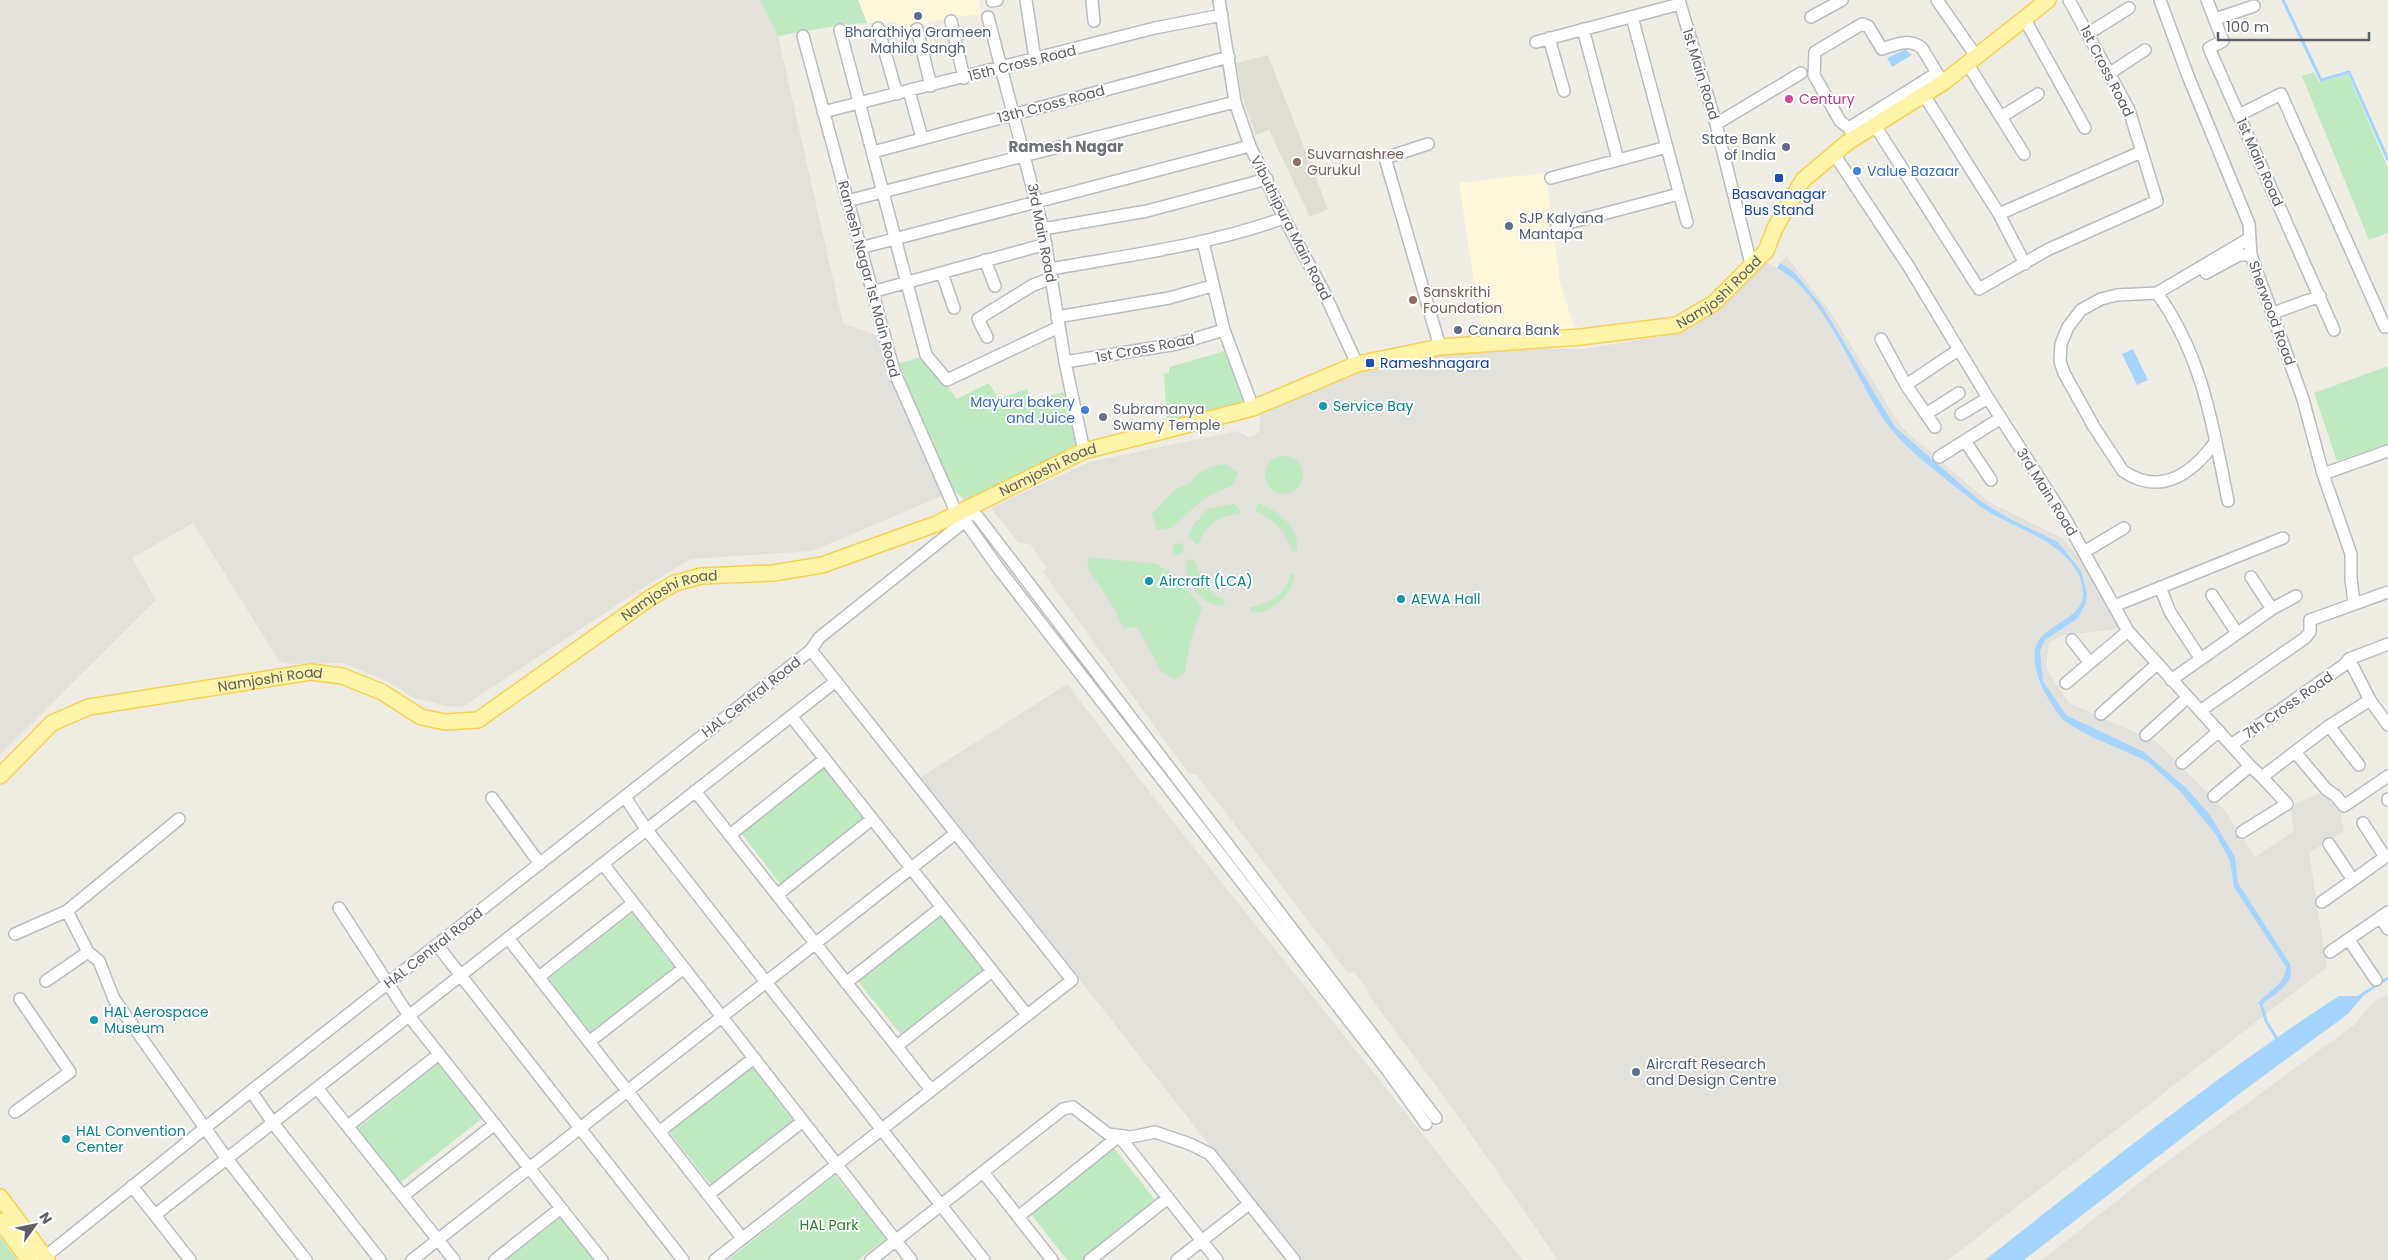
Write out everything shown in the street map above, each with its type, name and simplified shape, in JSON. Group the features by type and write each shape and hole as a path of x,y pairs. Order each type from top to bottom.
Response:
{"main road":[{"name":"Namjoshi Road","path":"0,776 52,723 89,707 311,672 342,676 382,692 421,717 445,722 478,720 650,598 675,583 701,576 773,572 822,566 962,515 1084,451 1253,408 1357,364 1440,347 1580,337 1677,326 1714,303 1766,251 1776,225 1803,180 1834,154 1852,132 1874,124 1924,95 1940,78 1972,60 2048,0"},
{"path":"0,1197 40,1259"},
{"path":"0,1221 40,1259"}],"street":[{"path":"1026,0 1035,59"},
{"path":"1092,0 1094,21"},
{"name":"Vibuthipura Main Road","path":"1219,0 1235,102 1250,146 1284,218 1323,290 1357,364"},
{"path":"1811,18 1842,0"},
{"path":"1937,0 1972,60 2001,117 2024,154"},
{"name":"1st Cross Road","path":"2025,264 2047,250 2157,201 2129,110 2089,32 2069,0"},
{"name":"Sherwood Road","path":"2160,0 2188,76 2249,224 2252,256 2303,399 2323,474 2351,554 2354,603"},
{"name":"1st Main Road","path":"2207,0 2223,41 2209,48 2334,330"},
{"path":"1536,42 1680,2"},
{"name":"1st Main Road","path":"1680,2 1716,124 1751,264"},
{"path":"2215,19 2254,6"},
{"path":"2089,32 2128,8"},
{"name":"15th Cross Road","path":"823,112 1001,69 1156,28 1222,16"},
{"path":"1632,16 1687,222"},
{"name":"3rd Main Road","path":"988,17 1037,201 1052,273 1065,362 1084,451"},
{"path":"2024,18 2085,128"},
{"path":"951,20 964,78"},
{"path":"1862,24 1868,26 1882,49 1901,42 1918,45 1940,78 1852,132 1840,121 1814,75 1815,52 1862,24"},
{"path":"878,28 896,94"},
{"path":"917,29 931,86"},
{"path":"840,30 926,355 947,380 1058,322 1169,298 1212,286"},
{"path":"1583,30 1618,160"},
{"name":"Ramesh Nagar 1st Main Road","path":"803,36 901,392 962,515"},
{"path":"1550,38 1564,91"},
{"path":"2110,73 2145,50"},
{"name":"13th Cross Road","path":"873,152 1229,57"},
{"path":"1716,124 1801,73"},
{"path":"909,91 922,138"},
{"path":"2001,117 2038,94"},
{"path":"2239,115 2281,94 2385,327 2388,326"},
{"path":"1874,124 1980,289 2025,264 1999,214 1924,95"},
{"path":"847,201 1026,157 1235,102"},
{"path":"1428,144 1385,158 1440,347"},
{"path":"860,248 1250,146"},
{"path":"1551,178 1667,147"},
{"path":"1999,214 2141,152"},
{"name":"3rd Main Road","path":"1834,154 1909,267 1958,350 2064,516 2128,632 2287,804 2242,832"},
{"path":"1043,229 1147,212 1267,179"},
{"path":"1557,226 1679,194"},
{"path":"987,337 978,319 1052,273 1245,232 1284,218"},
{"path":"2159,296 2250,238"},
{"path":"1202,242 1224,330 1253,408"},
{"path":"872,292 1046,244"},
{"path":"2216,441 2202,460 2189,472 2161,481 2136,480 2123,471 2094,427 2064,373 2060,361 2061,344 2068,327 2081,310 2101,299 2117,295 2159,296 2239,255 2252,256"},
{"path":"985,260 995,286"},
{"path":"942,273 954,308"},
{"path":"2159,296 2180,328 2204,392 2228,501"},
{"path":"2273,312 2320,296"},
{"name":"1st Cross Road","path":"1065,362 1177,344 1224,330"},
{"path":"1881,340 1906,385 1935,427"},
{"path":"1906,385 1958,350"},
{"path":"1926,414 1959,393"},
{"path":"1961,414 1988,398"},
{"path":"1939,457 2001,418"},
{"path":"1965,441 1990,480"},
{"path":"2323,474 2388,451"},
{"path":"962,515 978,517 1006,553 1431,1121"},
{"name":"HAL Central Road","path":"40,1259 251,1090 811,650 819,638 962,515"},
{"path":"2084,552 2124,528"},
{"path":"2114,606 2283,538"},
{"path":"2251,576 2272,609"},
{"path":"2160,587 2170,612 2200,658"},
{"path":"2200,711 2305,638 2310,632 2310,620 2388,592"},
{"path":"2212,595 2237,633"},
{"path":"2171,680 2272,609 2296,596"},
{"path":"2066,684 2128,632"},
{"path":"2072,640 2090,663"},
{"name":"7th Cross Road","path":"2231,745 2347,662 2388,644"},
{"path":"715,1260 1072,980 811,650"},
{"path":"2347,662 2388,725"},
{"path":"2100,714 2157,664"},
{"path":"155,1215 836,681"},
{"path":"2146,735 2188,698"},
{"path":"2262,777 2329,726 2370,700"},
{"path":"791,716 1027,1015"},
{"path":"2329,726 2359,765"},
{"path":"2182,763 2219,731"},
{"path":"2295,752 2344,806 2388,776"},
{"path":"730,835 825,759"},
{"path":"2214,796 2250,766"},
{"path":"695,791 931,1090"},
{"path":"624,797 646,829 984,1260"},
{"path":"492,798 540,864"},
{"path":"15,934 67,911 178,819"},
{"path":"777,895 872,819"},
{"path":"2322,902 2387,856 2363,823"},
{"path":"412,1260 956,833"},
{"path":"2329,844 2353,880"},
{"path":"603,864 911,1260"},
{"path":"538,978 633,903"},
{"path":"846,983 942,907"},
{"path":"339,908 409,1016 602,1260"},
{"path":"67,911 88,952 99,961 114,999 227,1159 306,1260"},
{"path":"2330,952 2384,914 2388,929"},
{"path":"508,938 742,1238"},
{"path":"2348,940 2376,980"},
{"path":"437,945 682,1260"},
{"path":"46,981 88,952"},
{"path":"589,1042 684,968"},
{"path":"896,1046 992,971"},
{"path":"14,1112 70,1072 20,999"},
{"path":"348,1126 439,1054"},
{"path":"659,1132 754,1058"},
{"path":"317,1088 454,1260"},
{"path":"251,1090 273,1123 380,1260"},
{"path":"871,1260 1063,1109 1073,1108 1108,1134 1131,1137 1155,1132 1190,1144 1210,1154 1294,1260"},
{"path":"708,1195 803,1121"},
{"path":"403,1196 495,1124"},
{"path":"1119,1136 1217,1260"},
{"path":"1018,1217 1119,1136"},
{"path":"983,1172 1052,1260"},
{"path":"132,1186 190,1260"},
{"path":"1090,1260 1168,1198"},
{"path":"1178,1260 1249,1204"},
{"path":"495,1260 561,1208"}],"shaded area":[{"path":"0,0 760,0 778,36 843,323 880,337 895,389 942,496 812,551 691,559 649,584 462,707 446,706 414,698 389,682 343,663 293,664 279,661 193,523 132,558 156,600 0,755"},
{"name":"Bharathiya Grameen Mahila Sangh","path":"858,0 979,0 981,14 932,21 900,32 897,22 867,23"},
{"name":"Suvarnashree Gurukul","path":"1268,55 1328,209 1310,217 1269,130 1256,135 1242,97 1236,63"},
{"name":"SJP Kalyana Mantapa","path":"1546,173 1560,283 1575,329 1482,334 1459,183"},
{"path":"1786,256 1829,310 1899,423 1989,502 2062,538 2080,559 2119,629 2063,635 2049,643 2046,668 2069,703 2157,742 2226,812 2255,857 2294,831 2290,806 2323,792 2334,799 2340,812 2344,831 2309,853 2327,967 1948,1260 1558,1260 1454,1110 1367,993 1368,989 1354,972 1348,973 1196,774 1189,774 1043,572 1047,568 1030,544 1019,543 991,508 1089,462 1238,431 1248,437 1254,435 1259,432 1260,416 1319,387 1365,368 1436,353 1517,349 1584,349 1680,333 1720,310 1766,262 1777,268"},
{"path":"1067,684 1152,795 1523,1260 1301,1260 1253,1201 921,777"},
{"path":"2388,994 2388,1260 2042,1260 2153,1172 2354,1025 2372,1003"}],"green space":[{"path":"760,0 858,0 867,23 841,25 778,36"},
{"path":"2314,72 2319,82 2348,74 2388,168 2388,233 2369,240 2302,76"},
{"path":"1225,351 1248,405 1167,425 1164,374 1169,373 1169,367"},
{"path":"925,356 957,399 989,383 998,399 1027,389 1031,400 1064,392 1072,397 1079,446 966,501 950,487 897,364"},
{"path":"2388,366 2388,444 2337,461 2314,393"},
{"path":"1284,456 1297,462 1303,475 1297,488 1284,494 1271,488 1265,475 1271,462"},
{"path":"1226,464 1238,473 1233,485 1205,498 1171,528 1157,530 1152,513 1169,496 1189,484 1196,475 1215,466"},
{"path":"1258,503 1286,520 1295,534 1297,550 1292,552 1283,532 1267,518 1255,511"},
{"path":"1234,504 1241,511 1240,514 1225,516 1214,522 1205,532 1198,545 1188,536 1194,524 1209,508"},
{"path":"1178,543 1184,549 1178,555 1172,549"},
{"path":"1089,557 1157,564 1179,579 1202,607 1190,643 1185,673 1174,679 1161,671 1137,627 1124,628 1108,598 1087,567"},
{"path":"1188,559 1195,560 1205,584 1213,593 1225,600 1224,606 1209,602 1201,597 1193,587 1187,575 1186,564"},
{"path":"1291,573 1295,575 1293,582 1280,602 1266,610 1251,612 1250,607 1264,604 1281,593 1289,581"},
{"path":"823,766 866,821 782,886 739,830"},
{"path":"632,913 675,968 592,1034 548,979"},
{"path":"941,914 985,969 901,1035 858,981"},
{"path":"440,1062 484,1117 400,1183 357,1129"},
{"path":"752,1065 795,1120 712,1186 668,1131"},
{"path":"1113,1147 1157,1202 1083,1260 1067,1260 1030,1213"},
{"name":"HAL Park","path":"835,1175 886,1239 858,1260 728,1260"},
{"path":"561,1217 596,1260 506,1260"},
{"path":"0,1237 17,1260 0,1260"}],"water":[{"path":"1905,49 1912,55 1892,67 1887,58"},
{"path":"1780,263 1794,272 1822,306 1895,427 1979,500 2010,519 2058,542 2081,571 2087,593 2086,603 2078,618 2045,640 2040,651 2043,681 2066,715 2144,752 2186,788 2210,815 2235,857 2238,883 2290,964 2291,974 2289,980 2270,999 2257,1004 2283,979 2286,967 2234,887 2230,861 2216,835 2180,791 2148,762 2066,722 2057,713 2046,695 2037,673 2035,648 2043,635 2074,613 2079,607 2083,590 2080,578 2073,565 2050,544 1981,507 1900,439 1891,429 1865,389 1840,341 1826,319 1811,298 1795,281 1777,268"},
{"path":"2133,349 2148,380 2137,385 2122,354"},
{"path":"2339,996 2363,996 2348,1014 2243,1091 2024,1260 1985,1260 2203,1091"}],"waterway":[{"path":"2283,0 2321,80 2349,72 2388,160"},
{"path":"2357,998 2388,978"},
{"path":"2263,1002 2261,1004 2266,1021 2277,1039"}],"place":[{"name":"Bharathiya Grameen Mahila Sangh","path":"918,16"},
{"name":"Century","path":"1789,99"},
{"name":"State Bank of India","path":"1786,147"},
{"name":"Suvarnashree Gurukul","path":"1297,162"},
{"name":"Value Bazaar","path":"1857,171"},
{"name":"Basavanagar Bus Stand","path":"1779,178"},
{"name":"SJP Kalyana Mantapa","path":"1509,226"},
{"name":"Sanskrithi Foundation","path":"1413,300"},
{"name":"Canara Bank","path":"1458,330"},
{"name":"Rameshnagara","path":"1370,363"},
{"name":"Service Bay","path":"1323,406"},
{"name":"Mayura bakery and Juice","path":"1085,410"},
{"name":"Subramanya Swamy Temple","path":"1103,417"},
{"name":"Aircraft (LCA)","path":"1149,581"},
{"name":"AEWA Hall","path":"1401,599"},
{"name":"HAL Aerospace Museum","path":"94,1020"},
{"name":"Aircraft Research and Design Centre","path":"1636,1072"},
{"name":"HAL Convention Center","path":"66,1139"}],"district":[{"name":"Ramesh Nagar","path":"1066,146"}]}
